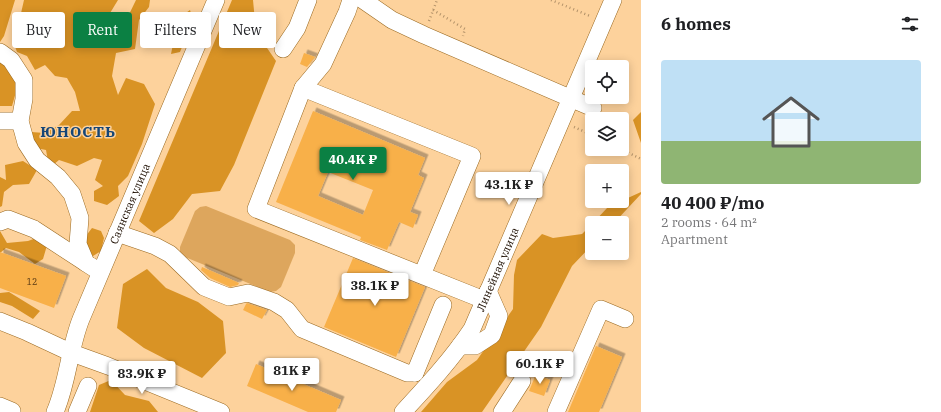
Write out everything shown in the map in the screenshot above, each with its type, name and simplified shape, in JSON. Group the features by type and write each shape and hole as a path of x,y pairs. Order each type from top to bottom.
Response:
{"street":[{"name":"Саянская улица","path":"55,412 67,375 74,335 93,268 117,233 216,0"},
{"path":"283,49 297,28 308,0"},
{"path":"351,0 323,64 303,88 256,209 422,275 486,296 499,316 492,335 475,346 460,346 403,412"},
{"path":"363,0 392,20 593,108"},
{"name":"Линейная улица","path":"486,296 614,0"},
{"path":"0,52 11,60 24,80 24,99 20,121 26,143 37,160 58,177 72,194 80,218 78,244 93,268"},
{"path":"303,88 472,156 422,275"},
{"path":"0,121 20,121"},
{"path":"0,222 8,219 34,229 93,268"},
{"path":"117,233 155,246 170,254 204,287 229,297 248,293 274,302 287,310 302,329 407,373 416,373 427,386"},
{"path":"416,373 443,305"},
{"path":"556,412 600,309 625,319"},
{"path":"0,321 72,353 108,366 189,406 221,412"},
{"path":"502,412 522,381"},
{"path":"77,412 88,386"}],"path":[{"path":"424,35 437,0"},
{"path":"551,0 604,22"},
{"path":"433,10 465,29 458,50"},
{"path":"561,122 585,132"},
{"path":"629,153 641,159"}],"shaded area":[{"path":"0,0 15,0 4,36 0,42"},
{"path":"24,0 118,0 111,12 73,12 73,48 132,48 132,12 130,12 136,0 150,0 149,7 145,12 140,12 135,49 116,53 112,76 118,95 126,78 144,84 155,104 142,144 128,176 118,186 119,196 107,205 94,201 94,191 103,186 95,180 102,160 94,158 77,166 59,160 53,165 48,161 46,150 36,148 31,132 45,133 59,125 72,111 80,111 75,92 67,78 55,76 45,65 35,70 27,56 17,52 16,48 65,48 65,12 21,12"},
{"path":"232,0 253,0 254,12 227,12"},
{"path":"219,31 219,48 267,48 276,61 234,165 220,191 192,194 173,219 154,233 139,221"},
{"path":"172,48 182,48 180,52 171,54"},
{"path":"0,58 18,85 12,106 0,106"},
{"path":"641,112 641,143 633,120"},
{"path":"23,161 37,170 29,184 13,185 4,192 2,206 0,207 0,177 6,180 5,165"},
{"path":"641,192 641,194 629,207 629,197"},
{"path":"206,206 290,240 295,245 295,253 281,287 276,291 270,292 185,257 180,252 180,247 195,211 200,207"},
{"path":"607,208 628,208 621,216 600,216"},
{"path":"92,228 101,231 104,238 101,251 93,256 87,253 82,241"},
{"path":"0,231 7,243 28,241 39,237 48,242 43,259 35,264 19,252 6,248 0,253"},
{"path":"585,231 585,252 572,266 541,327 482,412 421,412 447,382 477,360 513,309 514,275 517,260 542,234 553,238 582,234"},
{"path":"147,269 166,288 198,302 223,321 226,353 202,378 144,348 117,328 123,284"},
{"path":"9,292 40,311 33,319 12,306 0,302 0,293"},
{"path":"111,380 125,395 149,401 158,412 90,412 99,385"}],"building":[{"path":"304,53 315,57 307,67 300,64"},
{"path":"313,111 425,158 418,175 424,178 410,212 418,215 413,228 399,222 387,250 360,240 361,237 276,202","holes":["328,172 373,190 363,215 318,196"]},
{"path":"0,252 66,276 54,308 0,288"},
{"path":"353,258 425,287 396,357 324,327"},
{"path":"202,267 239,283 238,285 230,287 210,278 201,270"},
{"path":"247,303 267,310 262,319 243,310"},
{"path":"596,346 622,357 599,412 568,412"},
{"path":"256,364 341,400 336,412 308,412 247,386"},
{"path":"536,374 550,380 544,396 529,391"}],"district":[{"name":"ЮНОСТЬ","path":"78,132"}]}
